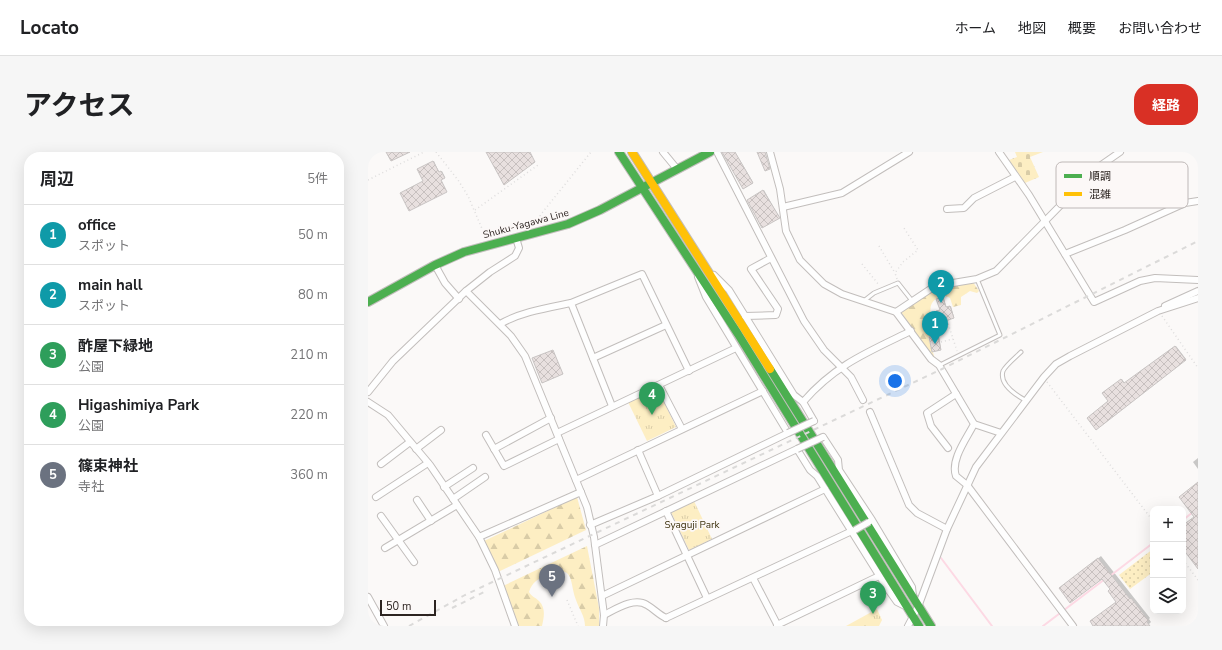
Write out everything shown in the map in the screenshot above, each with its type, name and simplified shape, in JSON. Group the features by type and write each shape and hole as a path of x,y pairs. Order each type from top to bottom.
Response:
{"street":[{"path":"619,152 738,334 919,626"},
{"path":"632,152 706,266 931,626"},
{"path":"663,152 677,169"},
{"name":"Shuku-Yagawa Line","path":"368,302 436,265 464,252 488,244 542,232 574,222 600,210 710,152"},
{"path":"717,152 804,321 824,350 851,377 863,400"},
{"path":"770,152 783,207 786,231 800,260 824,284 842,294 896,312 931,359 939,365 974,424 1000,433"},
{"path":"783,207 842,193 909,152"},
{"path":"999,152 1029,195 1094,302 1140,281 1155,278 1198,280"},
{"path":"1106,162 1120,152"},
{"path":"947,209 964,208 974,198 1015,177"},
{"path":"1188,203 1198,201"},
{"path":"896,312 935,286 977,279 991,275 1057,208"},
{"path":"1065,254 1125,230 1174,208"},
{"path":"368,392 393,361 466,291 490,272 515,256 519,248 516,238"},
{"path":"744,316 776,315 778,309 751,270 771,258"},
{"path":"436,265 445,283 459,299"},
{"path":"590,525 658,496 814,421 803,402 794,395 729,290 706,266"},
{"path":"696,270 706,297 788,433"},
{"path":"500,324 518,316 570,303 642,274 689,371"},
{"path":"466,291 518,344 525,356 551,418 581,492 590,525 595,545 602,596 604,615 603,626"},
{"path":"908,626 918,607 947,529 976,467 1000,433 1044,377 1056,364 1178,299 1198,291"},
{"path":"1158,311 1198,298"},
{"path":"570,303 612,406"},
{"path":"593,358 666,325"},
{"path":"803,402 818,386 840,367 911,332"},
{"path":"486,435 504,466 612,406 736,348"},
{"path":"659,385 682,430"},
{"path":"576,480 762,391"},
{"path":"948,448 931,426 927,413 956,394"},
{"path":"368,402 388,415 416,449 479,537 495,570 515,626"},
{"path":"870,412 909,505 917,513 947,529"},
{"path":"494,449 551,418"},
{"path":"974,424 958,456 955,467 956,476 967,485 1073,626"},
{"path":"416,449 441,430"},
{"path":"595,545 823,437 838,460 839,470 912,587 913,599"},
{"path":"381,464 410,442"},
{"path":"797,449 853,531 879,576 897,602 907,607"},
{"path":"638,450 658,496"},
{"path":"376,497 428,464"},
{"path":"444,487 473,468"},
{"path":"453,500 485,477"},
{"path":"602,596 825,490"},
{"path":"479,537 581,492"},
{"path":"417,500 431,521"},
{"path":"385,548 457,505"},
{"path":"666,511 707,598"},
{"path":"381,516 414,562"},
{"path":"666,618 853,531 871,521"},
{"path":"753,578 778,625 879,576"},
{"path":"368,597 384,626"},
{"path":"604,615 637,602 647,605 655,613 666,618"},
{"path":"666,618 666,626"}],"lane":[{"path":"939,365 1000,335 977,279"},
{"path":"863,302 874,293 898,283 913,302"},
{"path":"1021,352 1004,370 1003,377 1012,392 1025,400"}],"path":[{"path":"368,180 424,152"},
{"path":"436,152 458,180 474,211 488,244"},
{"path":"542,232 540,216 591,152"},
{"path":"474,211 538,165"},
{"path":"895,273 903,262 918,250 904,228"},
{"path":"879,246 895,273 898,283"},
{"path":"862,264 883,290"},
{"path":"1158,311 1198,368"},
{"path":"947,320 958,353"},
{"path":"942,342 954,339"},
{"path":"1044,377 1150,517"},
{"path":"1186,564 1198,580"},
{"path":"567,600 578,626"}],"green space":[{"path":"1015,152 1043,152 1030,157 1039,177 1025,183 1009,160 1017,157"},
{"path":"973,282 979,291 977,293 970,291 961,297 961,305 953,307 950,298 944,295 937,298 931,306 931,316 938,334 928,337 936,362 901,312 937,288"},
{"path":"657,388 676,427 647,441 628,402"},
{"path":"577,497 586,530 498,572 484,541"},
{"name":"Syaguji Park","path":"694,501 712,539 689,550 671,512"},
{"path":"587,546 599,608 599,626 585,626 569,576 567,573 562,571 541,578 534,583 530,589 530,594 539,601 544,610 542,626 518,626 503,586"},
{"path":"1150,551 1150,574 1130,589 1119,575"},
{"path":"877,609 882,620 879,626 846,626"}],"building":[{"path":"386,152 410,152 391,161"},
{"path":"486,152 530,152 535,162 504,185"},
{"path":"722,152 735,152 753,183 743,189"},
{"path":"757,152 765,152 770,169 765,171"},
{"path":"433,161 439,172 441,171 445,178 441,180 447,192 409,211 400,193 423,181 417,169"},
{"path":"763,190 780,218 762,228 747,200"},
{"path":"943,297 946,307 950,306 954,318 940,323 936,311 940,310 936,299"},
{"path":"938,336 941,350 932,352 929,337"},
{"path":"1175,346 1186,360 1096,430 1087,418 1108,401 1102,393 1121,379 1124,383"},
{"path":"553,350 563,374 542,383 532,358"},
{"path":"1198,482 1198,569 1186,553 1186,523 1194,517 1179,497"},
{"path":"1098,558 1149,621 1147,622 1150,626 1093,626 1090,621 1116,602 1108,591 1110,589 1102,579 1070,603 1059,588"}],"waterway":[{"path":"1186,518 1193,512"},
{"path":"1110,576 1150,545"},
{"path":"941,558 992,626"},
{"path":"1043,626 1105,579"}],"railway":[{"path":"409,626 465,595 942,369 1198,241"},
{"path":"452,608 486,591"}],"traffic: fast":[{"path":"619,152 738,334 919,626"},
{"path":"368,302 435,265 464,252 568,224 600,210 710,152"},
{"path":"770,369 931,626"}],"traffic: slow":[{"path":"632,152 770,369"}],"place":[{"name":"main hall","path":"941,303"},
{"name":"office","path":"935,344"},
{"name":"Higashimiya Park","path":"652,415"},
{"name":"篠束神社","path":"552,597"},
{"name":"酢屋下緑地","path":"873,614"}]}
